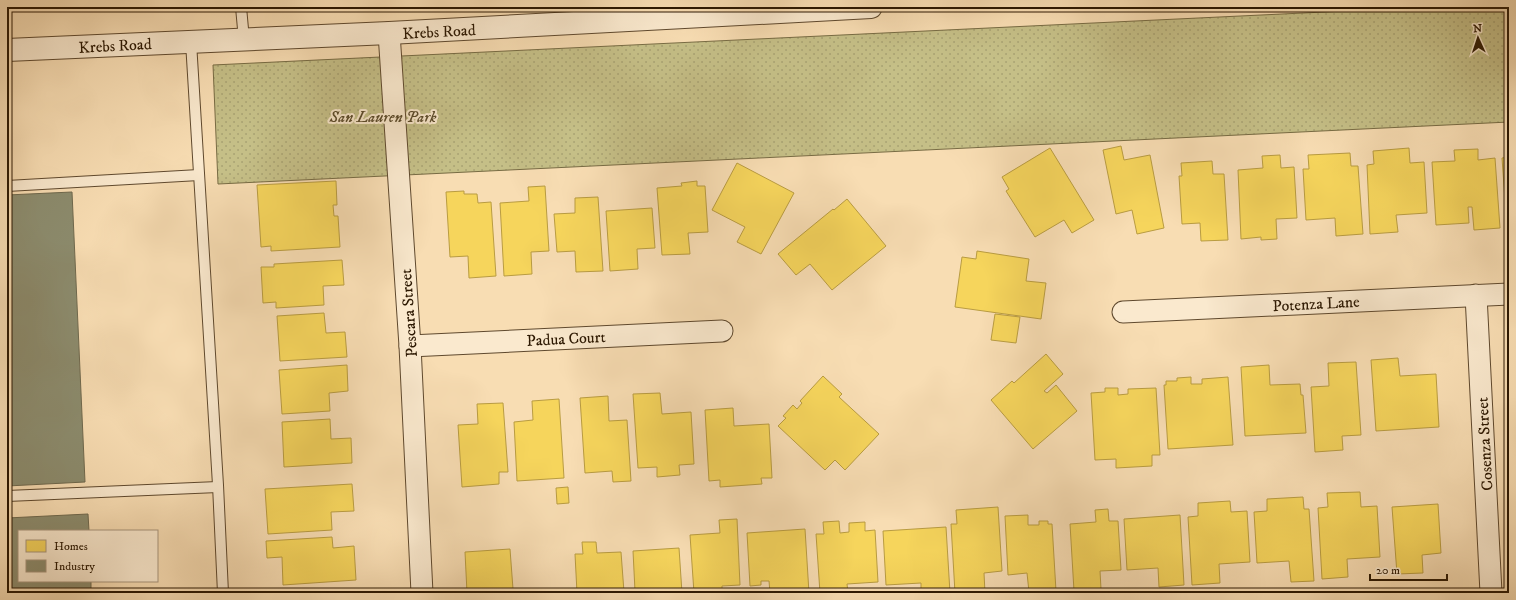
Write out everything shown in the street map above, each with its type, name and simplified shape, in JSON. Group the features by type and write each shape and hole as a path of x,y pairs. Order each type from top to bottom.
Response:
{"street":[{"name":"Krebs Road","path":"7,50 389,33 628,14 871,7"},
{"name":"Pescara Street","path":"389,33 410,346 422,593"},
{"name":"Potenza Lane","path":"1122,312 1509,294"},
{"name":"Cosenza Street","path":"1476,295 1491,593"},
{"name":"Padua Court","path":"410,346 722,331"}],"lane":[{"path":"241,7 244,40"},
{"path":"191,42 218,487 222,593"},
{"path":"7,186 199,175"},
{"path":"7,496 218,487"}],"green space":[{"name":"San Lauren Park","path":"1429,7 1509,7 1509,122 218,184 213,65"}],"building: Homes":[{"path":"1121,146 1124,160 1150,155 1164,228 1137,234 1132,210 1116,214 1103,150"},
{"path":"1050,148 1094,220 1072,233 1064,220 1035,237 1006,191 1009,189 1002,177"},
{"path":"1409,148 1410,163 1424,162 1427,213 1396,215 1398,232 1370,234 1367,165 1374,164 1373,151"},
{"path":"1478,149 1478,160 1495,158 1500,228 1474,230 1472,207 1468,207 1469,223 1436,225 1432,162 1455,161 1454,150"},
{"path":"1350,153 1351,166 1358,166 1363,234 1336,236 1335,218 1306,220 1303,169 1309,169 1308,155"},
{"path":"1280,155 1281,168 1294,167 1297,218 1276,219 1277,239 1261,240 1261,237 1241,239 1238,170 1263,168 1262,156"},
{"path":"1509,157 1509,228 1507,228 1502,158"},
{"path":"1212,161 1213,174 1224,174 1228,240 1201,241 1200,223 1182,224 1179,176 1182,176 1181,163"},
{"path":"737,163 794,193 761,254 737,242 745,227 712,210"},
{"path":"336,181 337,205 333,205 334,216 338,216 340,247 271,251 271,246 261,247 257,185"},
{"path":"697,181 697,186 705,186 708,232 688,233 690,254 662,255 657,188 682,186 681,183"},
{"path":"545,186 549,251 531,252 532,274 504,276 500,203 529,201 528,187"},
{"path":"464,191 464,194 477,194 478,203 491,202 496,276 469,278 468,256 450,257 446,192"},
{"path":"598,197 603,271 576,272 575,251 557,252 554,214 575,213 575,198"},
{"path":"847,199 886,246 832,290 810,264 796,275 778,254"},
{"path":"652,208 655,248 637,249 638,269 610,271 606,211"},
{"path":"977,251 1029,259 1026,281 1046,283 1041,319 955,307 962,257 976,259"},
{"path":"342,260 344,285 323,286 324,305 276,308 276,302 263,303 261,267 274,267 274,264"},
{"path":"324,313 326,333 345,332 347,357 280,361 277,316"},
{"path":"995,314 1020,317 1016,343 991,340"},
{"path":"1046,354 1063,374 1044,391 1047,393 1056,385 1077,411 1033,449 991,400 1012,381 1014,383"},
{"path":"1398,358 1400,376 1436,374 1439,427 1376,431 1371,360"},
{"path":"1356,362 1361,435 1342,436 1343,450 1315,452 1311,387 1329,386 1328,363"},
{"path":"347,365 348,391 329,393 330,411 282,414 279,370"},
{"path":"1269,365 1270,385 1300,384 1301,395 1303,395 1306,433 1245,436 1241,367"},
{"path":"823,376 842,394 839,397 879,434 845,470 835,460 825,470 778,426 786,418 783,416 793,405 797,409 802,403 800,401"},
{"path":"1191,377 1191,384 1202,384 1202,379 1228,377 1233,445 1168,449 1164,385 1166,385 1166,381 1177,381 1177,378"},
{"path":"1105,388 1118,388 1118,395 1128,394 1128,389 1156,388 1160,455 1152,455 1152,466 1116,468 1116,459 1095,460 1091,393 1105,392"},
{"path":"660,393 662,414 691,412 694,464 679,465 680,475 657,477 657,467 638,468 633,394"},
{"path":"608,396 609,421 627,420 631,481 613,482 612,471 585,473 580,398"},
{"path":"559,399 564,478 517,481 514,422 533,420 532,401"},
{"path":"503,403 508,472 499,472 499,484 462,487 458,425 478,424 477,404"},
{"path":"733,408 734,426 769,424 772,478 761,478 762,484 720,487 720,480 709,481 705,410"},
{"path":"330,419 331,439 351,438 352,463 284,467 282,422"},
{"path":"352,484 354,511 331,512 332,530 268,534 265,489"},
{"path":"568,487 569,503 557,504 556,488"},
{"path":"1360,492 1361,507 1377,506 1380,557 1347,559 1348,577 1322,579 1318,508 1328,507 1327,493"},
{"path":"1303,497 1304,509 1309,509 1314,581 1291,582 1289,561 1257,563 1254,512 1267,511 1267,499"},
{"path":"1230,501 1231,512 1247,511 1250,562 1219,564 1220,583 1192,585 1188,517 1198,516 1198,503"},
{"path":"1438,504 1441,553 1422,555 1423,573 1397,574 1392,507"},
{"path":"998,507 1002,571 984,573 985,593 955,593 951,524 957,524 956,510"},
{"path":"1108,509 1109,521 1118,521 1121,570 1100,571 1101,589 1074,591 1070,524 1096,522 1095,510"},
{"path":"1028,515 1028,525 1039,525 1039,521 1048,521 1048,524 1052,524 1056,591 1029,592 1027,573 1008,575 1005,516"},
{"path":"1180,515 1184,585 1159,587 1158,568 1127,570 1124,519"},
{"path":"737,519 740,585 722,586 722,593 694,593 690,535 720,533 719,520"},
{"path":"839,521 840,533 849,532 849,523 865,522 865,531 875,530 878,582 847,584 848,593 820,593 816,534 824,534 823,522"},
{"path":"946,527 950,593 921,593 921,583 886,585 883,531"},
{"path":"805,529 809,593 770,593 769,581 761,581 761,585 750,586 747,533"},
{"path":"332,537 333,548 354,546 356,580 283,585 282,557 267,558 266,541"},
{"path":"582,542 596,542 597,553 621,552 624,592 577,593 575,554 583,554"},
{"path":"679,548 682,593 655,593 655,590 635,591 633,551"},
{"path":"510,549 512,593 467,593 465,552"},
{"path":"358,590 358,593 309,593"}],"building: Industry":[{"path":"72,192 85,482 7,486 7,195"},
{"path":"88,514 89,530 18,530 18,582 91,582 91,593 7,593 7,518"}]}
